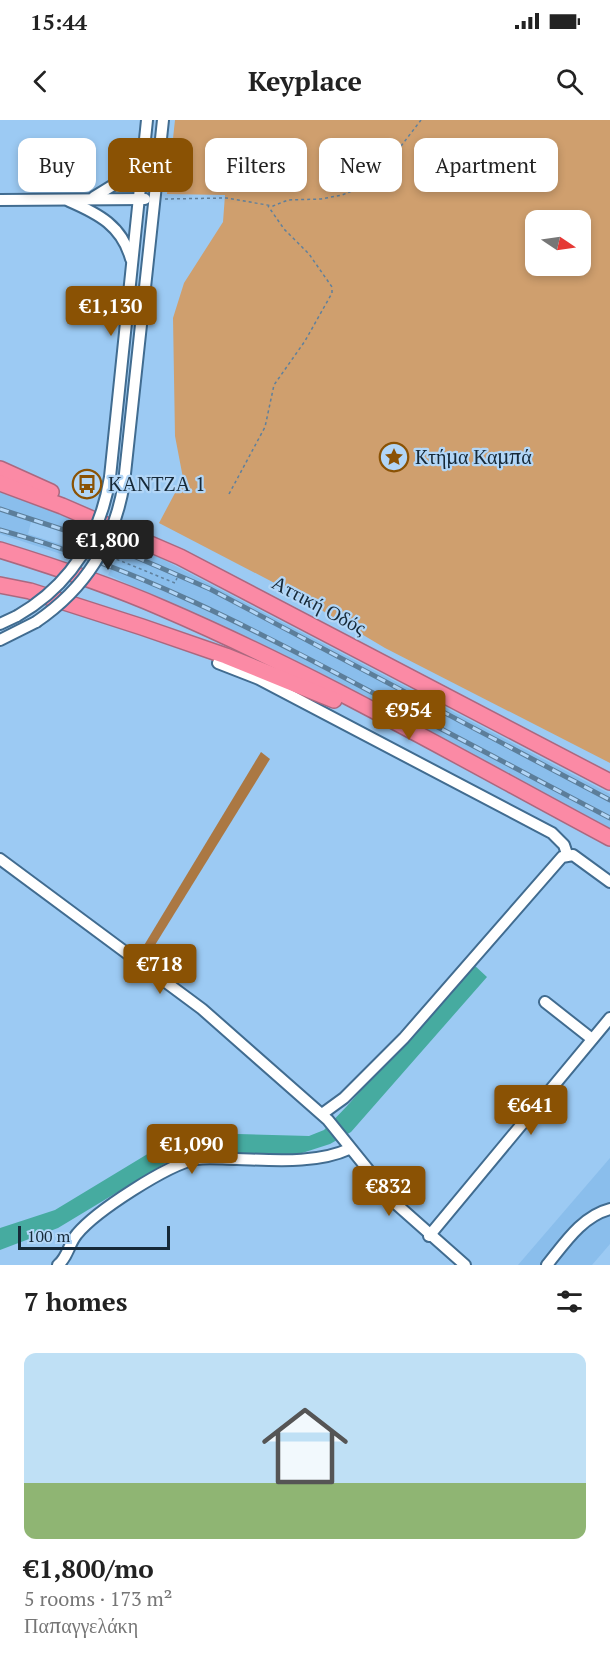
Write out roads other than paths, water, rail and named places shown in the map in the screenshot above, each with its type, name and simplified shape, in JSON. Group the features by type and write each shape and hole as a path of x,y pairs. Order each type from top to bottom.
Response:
{"highway":[{"path":"0,469 53,493 130,534"},
{"name":"Αττική Οδός","path":"0,483 130,534 229,582 610,783"},
{"path":"0,550 162,608 374,712 610,838"},
{"path":"0,585 41,595 142,627 245,663 311,693 374,712"}],"street":[{"path":"145,138 147,120"},
{"path":"0,640 36,622 72,594 102,553 117,517 124,483 164,120"},
{"path":"90,199 108,191"},
{"path":"0,624 49,595 80,561 102,515 110,477 141,192"},
{"path":"66,199 94,212 115,227 128,248 132,271"},
{"path":"0,200 155,199"},
{"path":"218,663 259,679 552,833 564,845 567,854 587,864 610,882"},
{"path":"325,1117 404,1038 567,854"},
{"path":"0,860 202,1009 325,1117 395,1203 460,1263"},
{"path":"545,1002 592,1039"},
{"path":"429,1236 610,1019"},
{"path":"58,1265 73,1239 89,1223 143,1185 182,1163 206,1158 317,1158 338,1154 347,1145"},
{"path":"547,1265 575,1231 597,1212 610,1209"}],"railway":[{"path":"0,509 101,542 210,589 610,800"},
{"path":"0,530 98,562 240,624 610,818"}],"place":[{"name":"Kτήμα Καμπά","path":"394,457"},
{"name":"ΚΑΝΤΖΑ 1","path":"87,484"}]}
